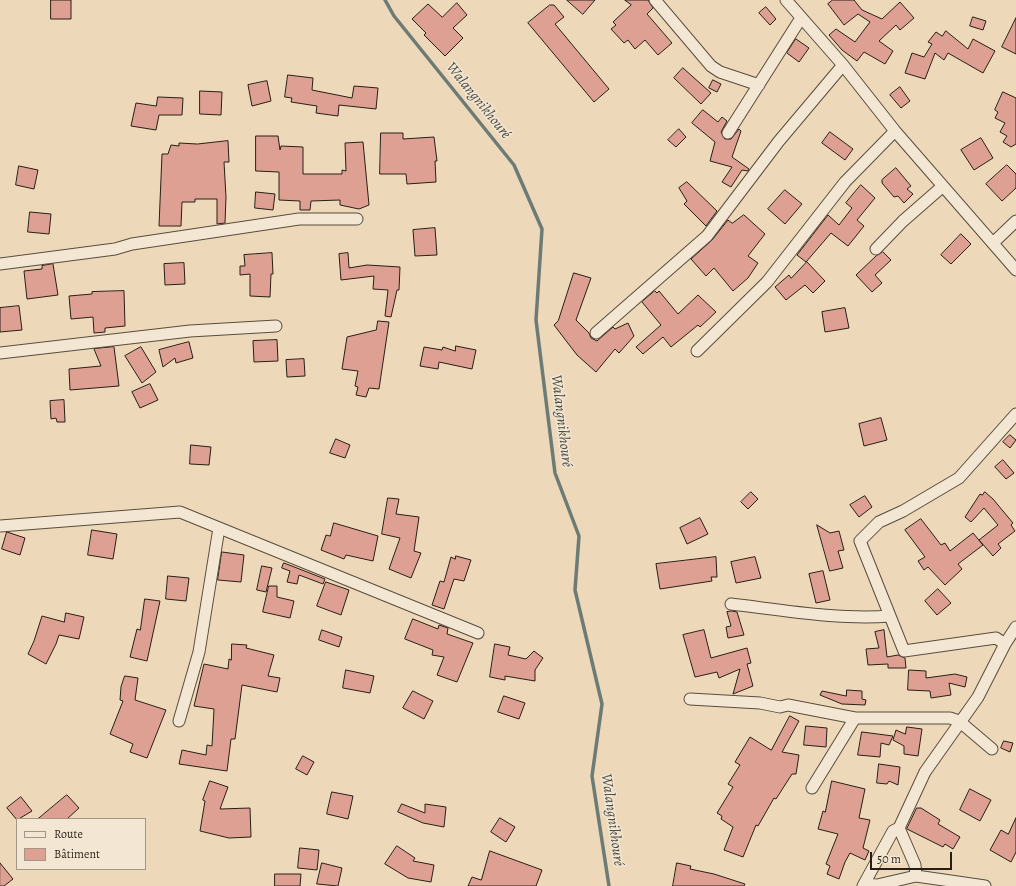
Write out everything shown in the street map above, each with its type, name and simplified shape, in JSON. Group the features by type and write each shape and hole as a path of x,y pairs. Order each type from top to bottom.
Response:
{"street":[{"path":"655,0 711,66 720,72 758,85"},
{"path":"786,0 843,65 895,131 1016,270"},
{"path":"728,133 801,18"},
{"path":"596,333 707,236 779,141 843,65"},
{"path":"697,351 767,282 845,182 895,131"},
{"path":"876,249 903,221 943,186"},
{"path":"0,264 115,249 132,244 299,219 357,219"},
{"path":"993,243 1016,221"},
{"path":"0,353 190,331 276,326"},
{"path":"1004,644 996,638 904,651 860,541 879,522 903,511 959,478 1016,414"},
{"path":"0,526 180,512 478,633"},
{"path":"179,721 200,652 219,528"},
{"path":"731,604 785,611 873,617 890,616"},
{"path":"985,886 916,876 877,885 863,885 893,831 899,828 925,772 959,721 978,697 1004,644 1016,628"},
{"path":"690,699 760,703 780,707 788,705 854,718 950,718 959,721 992,749"},
{"path":"812,788 854,718"},
{"path":"899,828 914,865 916,876"}],"building":[{"path":"51,0 71,0 71,19 51,19"},
{"path":"567,0 595,0 583,14"},
{"path":"625,0 648,0 653,8 647,14 672,43 658,55 645,40 635,49 628,40 624,43 611,29 616,25 613,22 631,5"},
{"path":"833,0 854,0 862,10 882,19 900,2 914,18 900,30 896,25 879,41 893,51 885,64 864,52 857,61 842,50 829,35 836,29 855,42 870,22 858,14 844,25 828,4"},
{"path":"457,3 467,15 453,28 463,38 445,56 424,35 426,33 412,19 428,4 442,17"},
{"path":"550,5 554,5 564,17 555,24 609,89 594,102 528,23"},
{"path":"766,7 776,19 770,25 759,13"},
{"path":"973,17 986,21 983,30 970,26"},
{"path":"1016,18 1016,54 1002,47"},
{"path":"946,31 968,49 973,39 995,51 983,73 948,53 944,60 935,53 925,79 905,73 912,53 924,57 932,44 928,42 936,32 942,36"},
{"path":"796,39 809,48 799,62 787,53"},
{"path":"683,68 711,93 701,104 674,78"},
{"path":"288,75 313,78 312,90 352,98 354,86 378,88 376,109 339,105 338,116 316,113 317,106 291,102 292,98 285,97"},
{"path":"713,80 721,84 717,92 709,88"},
{"path":"267,81 271,101 252,106 248,85"},
{"path":"900,87 910,101 901,108 890,95"},
{"path":"200,91 222,92 221,115 200,114"},
{"path":"1003,92 1016,98 1016,144 1011,147 1003,142 1007,136 1000,132 1005,123 995,118 998,112 995,110"},
{"path":"158,97 183,98 182,115 159,115 156,130 131,126 136,103 156,106"},
{"path":"703,110 718,122 722,117 727,121 721,132 725,139 731,139 739,129 741,131 732,157 749,169 748,171 742,170 731,187 722,182 732,167 710,161 715,142 692,123"},
{"path":"679,129 686,137 676,147 668,140"},
{"path":"830,132 853,149 845,160 822,143"},
{"path":"381,133 403,133 403,139 434,137 437,161 435,161 436,182 407,184 406,174 380,174"},
{"path":"256,136 278,136 280,150 281,146 303,147 303,174 342,174 342,170 346,171 345,143 363,142 369,205 359,209 340,205 340,200 311,201 310,210 300,210 300,201 279,200 279,172 256,171"},
{"path":"981,138 993,158 974,170 961,150"},
{"path":"228,141 229,162 224,162 226,197 225,223 217,224 217,199 195,199 195,202 182,202 181,226 159,226 162,154 168,154 171,145 179,146 179,143 197,144"},
{"path":"1007,165 1016,174 1016,188 1002,201 986,184"},
{"path":"19,166 38,170 34,189 16,185"},
{"path":"896,168 911,186 907,189 913,194 904,203 898,196 894,197 882,183 882,180"},
{"path":"687,182 717,211 706,226 684,204 687,201 679,188"},
{"path":"861,185 875,198 857,220 864,226 848,246 831,233 806,262 797,255 828,215 839,225 852,208 846,203"},
{"path":"785,190 802,204 785,224 768,209"},
{"path":"256,192 275,194 273,210 255,208"},
{"path":"30,212 51,214 49,234 28,232"},
{"path":"744,215 765,234 748,256 758,263 748,278 733,291 714,268 706,276 691,259 712,240 728,220 732,223"},
{"path":"435,228 437,255 415,256 413,230"},
{"path":"961,234 971,244 951,264 941,255"},
{"path":"883,252 891,260 875,275 882,283 872,292 856,275 876,256"},
{"path":"272,253 273,274 271,274 270,297 250,296 250,274 240,275 240,266 245,266 244,255"},
{"path":"348,253 349,268 367,265 400,267 399,290 397,290 391,317 385,316 388,290 373,289 374,276 341,280 339,254"},
{"path":"807,262 825,281 813,293 805,285 786,300 775,287 789,275 791,278"},
{"path":"184,263 185,284 165,285 164,264"},
{"path":"53,264 58,295 27,299 24,271 42,269 42,266"},
{"path":"574,273 591,278 576,320 589,333 591,338 597,341 613,327 615,329 628,323 634,336 619,353 615,349 596,372 577,355 554,325 558,321"},
{"path":"124,291 125,326 105,328 105,332 94,333 93,317 71,319 69,296 92,294 92,292"},
{"path":"655,291 657,293 659,291 678,314 698,295 716,312 700,327 698,325 671,347 663,337 643,354 636,347 661,325 642,302"},
{"path":"19,306 22,330 0,332 0,308"},
{"path":"845,308 849,328 825,332 822,312"},
{"path":"378,321 389,322 379,389 369,388 366,397 356,395 358,387 355,386 358,371 342,369 347,337 376,330"},
{"path":"277,340 278,361 254,362 253,341"},
{"path":"189,342 193,358 176,363 175,358 163,367 159,350"},
{"path":"456,346 476,350 472,369 439,362 438,369 420,366 424,347 442,350 443,347 455,351"},
{"path":"114,347 119,386 70,390 69,369 101,366 94,349"},
{"path":"141,347 156,372 142,383 125,356"},
{"path":"304,359 305,376 287,377 286,360"},
{"path":"150,384 158,400 140,408 132,392"},
{"path":"64,400 65,422 57,422 56,418 51,419 50,401"},
{"path":"881,418 887,440 864,446 859,424"},
{"path":"1010,435 1016,440 1010,448 1003,442"},
{"path":"336,439 350,445 345,458 330,453"},
{"path":"191,445 211,447 209,465 190,464"},
{"path":"1003,460 1014,473 1006,479 995,467"},
{"path":"751,492 758,499 748,509 741,502"},
{"path":"985,492 993,499 1013,523 1011,525 1015,531 998,544 1001,548 993,556 979,540 998,525 984,508 971,522 965,517 980,494 982,495"},
{"path":"865,496 872,507 859,517 850,505"},
{"path":"388,498 399,499 396,514 419,517 414,551 421,553 411,578 389,569 400,538 382,534"},
{"path":"700,518 708,534 687,544 680,528"},
{"path":"921,519 941,545 945,543 950,551 973,533 983,545 958,564 962,569 945,585 928,567 924,570 918,561 925,557 905,530"},
{"path":"334,523 378,536 373,561 346,555 344,559 321,550 326,535 330,536"},
{"path":"817,525 830,533 839,531 844,550 838,551 843,568 830,571"},
{"path":"92,530 117,534 113,559 88,555"},
{"path":"7,532 25,538 20,555 2,549"},
{"path":"222,552 244,555 241,582 218,580"},
{"path":"456,556 471,560 464,581 454,579 444,609 432,605 440,581 444,582 451,557 455,559"},
{"path":"716,557 717,577 711,577 712,581 660,589 656,564"},
{"path":"755,557 761,578 736,583 731,562"},
{"path":"284,563 325,579 323,584 299,575 297,584 287,582 290,571 282,568"},
{"path":"262,566 272,568 266,592 257,590"},
{"path":"823,571 830,600 816,603 809,574"},
{"path":"168,576 189,578 186,601 166,599"},
{"path":"326,582 349,590 341,615 317,606"},
{"path":"269,586 277,586 277,597 294,601 290,618 263,612"},
{"path":"938,589 951,603 937,615 925,601"},
{"path":"145,599 160,601 147,661 130,657 137,629 140,630"},
{"path":"727,612 737,612 744,635 728,638 726,627 731,626"},
{"path":"66,613 84,617 79,639 59,635 46,664 28,654 42,616 64,622"},
{"path":"413,619 438,629 439,625 448,628 447,634 473,643 457,682 437,675 444,657 432,655 433,650 405,639"},
{"path":"322,630 342,637 339,647 319,640"},
{"path":"704,630 711,658 747,648 751,663 747,664 753,686 733,694 740,669 719,678 717,672 695,677 683,635"},
{"path":"884,630 887,657 898,655 905,658 906,668 888,668 888,664 868,665 866,649 879,648 875,632"},
{"path":"232,644 247,645 246,648 274,655 268,676 280,678 277,692 242,685 235,739 231,739 227,771 179,764 182,750 206,755 207,745 212,746 214,709 194,706 204,664 228,669 229,659 231,660"},
{"path":"495,644 510,647 508,655 526,659 534,651 543,658 535,670 535,681 505,676 505,680 490,677"},
{"path":"346,670 374,676 370,693 343,688"},
{"path":"909,670 926,671 926,678 955,674 967,677 965,687 949,683 951,695 931,698 930,691 908,690"},
{"path":"125,676 138,678 135,700 166,710 147,758 130,752 133,744 110,734 123,701 120,700 121,687"},
{"path":"847,690 862,691 862,699 866,700 865,705 842,704 820,695 822,691 846,696"},
{"path":"413,691 433,701 424,719 403,708"},
{"path":"504,696 525,703 519,719 498,712"},
{"path":"790,716 799,721 782,752 799,755 796,774 792,774 776,799 774,798 758,826 756,825 743,857 724,850 733,827 721,819 722,816 717,813 733,787 728,784 740,765 735,762 750,737 771,750"},
{"path":"806,726 827,728 826,747 804,745"},
{"path":"907,727 922,729 918,756 904,754 904,746 893,740 896,730 905,734"},
{"path":"862,732 893,736 889,745 881,743 880,757 858,755"},
{"path":"1004,741 1013,743 1010,752 1001,748"},
{"path":"303,756 314,762 307,775 296,769"},
{"path":"879,764 900,767 898,785 889,781 887,784 877,783"},
{"path":"210,781 228,787 220,809 250,808 251,837 229,838 200,831 205,801 203,800"},
{"path":"832,781 865,789 859,818 870,820 863,848 869,851 865,860 850,853 839,879 827,874 830,866 826,864 838,834 818,829 823,811 825,812"},
{"path":"970,789 991,800 980,821 960,810"},
{"path":"332,792 353,796 348,819 327,814"},
{"path":"67,795 79,808 68,818 39,818"},
{"path":"21,797 32,811 16,819 7,808"},
{"path":"402,804 425,813 425,804 446,807 444,827 423,823 398,812"},
{"path":"917,808 921,808 940,820 938,824 960,837 953,849 945,844 943,847 907,829"},
{"path":"500,818 515,827 506,842 491,832"},
{"path":"1016,818 1016,852 1011,862 990,850 1001,830 1008,834"},
{"path":"397,846 415,858 413,861 434,865 431,882 408,878 385,864"},
{"path":"300,848 319,850 317,870 298,868"},
{"path":"490,851 542,870 536,886 468,886 472,877 481,880"},
{"path":"0,863 13,879 4,886 0,886"},
{"path":"322,863 342,868 338,886 317,884"},
{"path":"677,863 691,866 690,869 714,874 745,884 744,886 673,886"},
{"path":"275,874 301,874 300,886 275,886"}],"waterway":[{"name":"Walangnikhouré","path":"385,0 394,16 514,165 542,229 536,320 555,473 579,536 575,590 602,704 592,776 609,886"}]}
